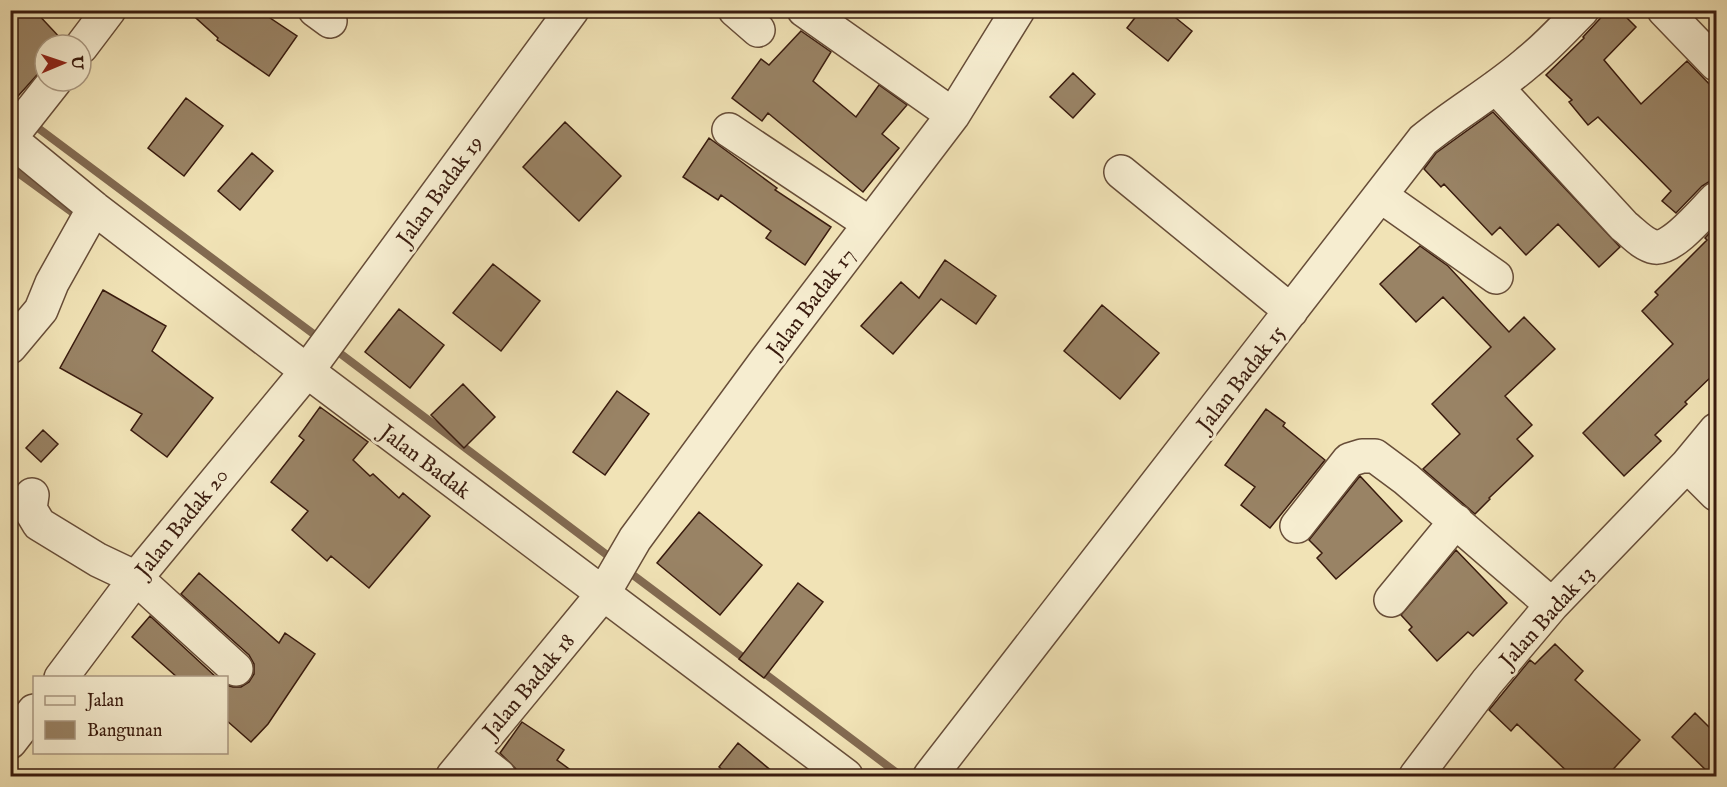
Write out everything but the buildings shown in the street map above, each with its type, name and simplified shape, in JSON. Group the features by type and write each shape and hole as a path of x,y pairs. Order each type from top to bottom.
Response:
{"street":[{"path":"92,33 110,10"},
{"name":"Jalan Badak 19","path":"307,371 572,10"},
{"path":"804,10 953,115"},
{"name":"Jalan Badak 17","path":"603,594 634,539 953,115 1018,10"},
{"name":"Jalan Badak 15","path":"930,777 1423,140 1451,117 1529,62 1582,10"},
{"path":"1664,10 1716,64"},
{"path":"1496,87 1624,226 1647,244 1657,248 1671,244 1716,199"},
{"path":"10,139 46,93"},
{"path":"729,130 870,224"},
{"name":"Jalan Badak","path":"10,139 94,208 307,371 846,777"},
{"path":"1121,172 1291,311"},
{"path":"1381,196 1496,277"},
{"path":"10,347 41,310 52,283 94,208"},
{"name":"Jalan Badak 20","path":"62,676 136,578 307,371"},
{"name":"Jalan Badak 13","path":"1416,777 1487,682 1552,605 1691,461 1716,430"},
{"path":"1297,526 1349,460 1362,456 1375,456 1406,478 1552,605"},
{"path":"1691,461 1716,494"},
{"path":"32,495 30,509 39,524 98,560 136,578 236,669"},
{"path":"1392,600 1456,521"},
{"name":"Jalan Badak 18","path":"462,765 603,594"},
{"path":"10,742 33,712"},
{"path":"462,765 500,777"}],"waterway":[{"path":"30,122 323,341"},
{"path":"10,167 80,218"},
{"path":"333,348 615,561"},
{"path":"625,569 749,662"},
{"path":"760,670 901,776"}]}
